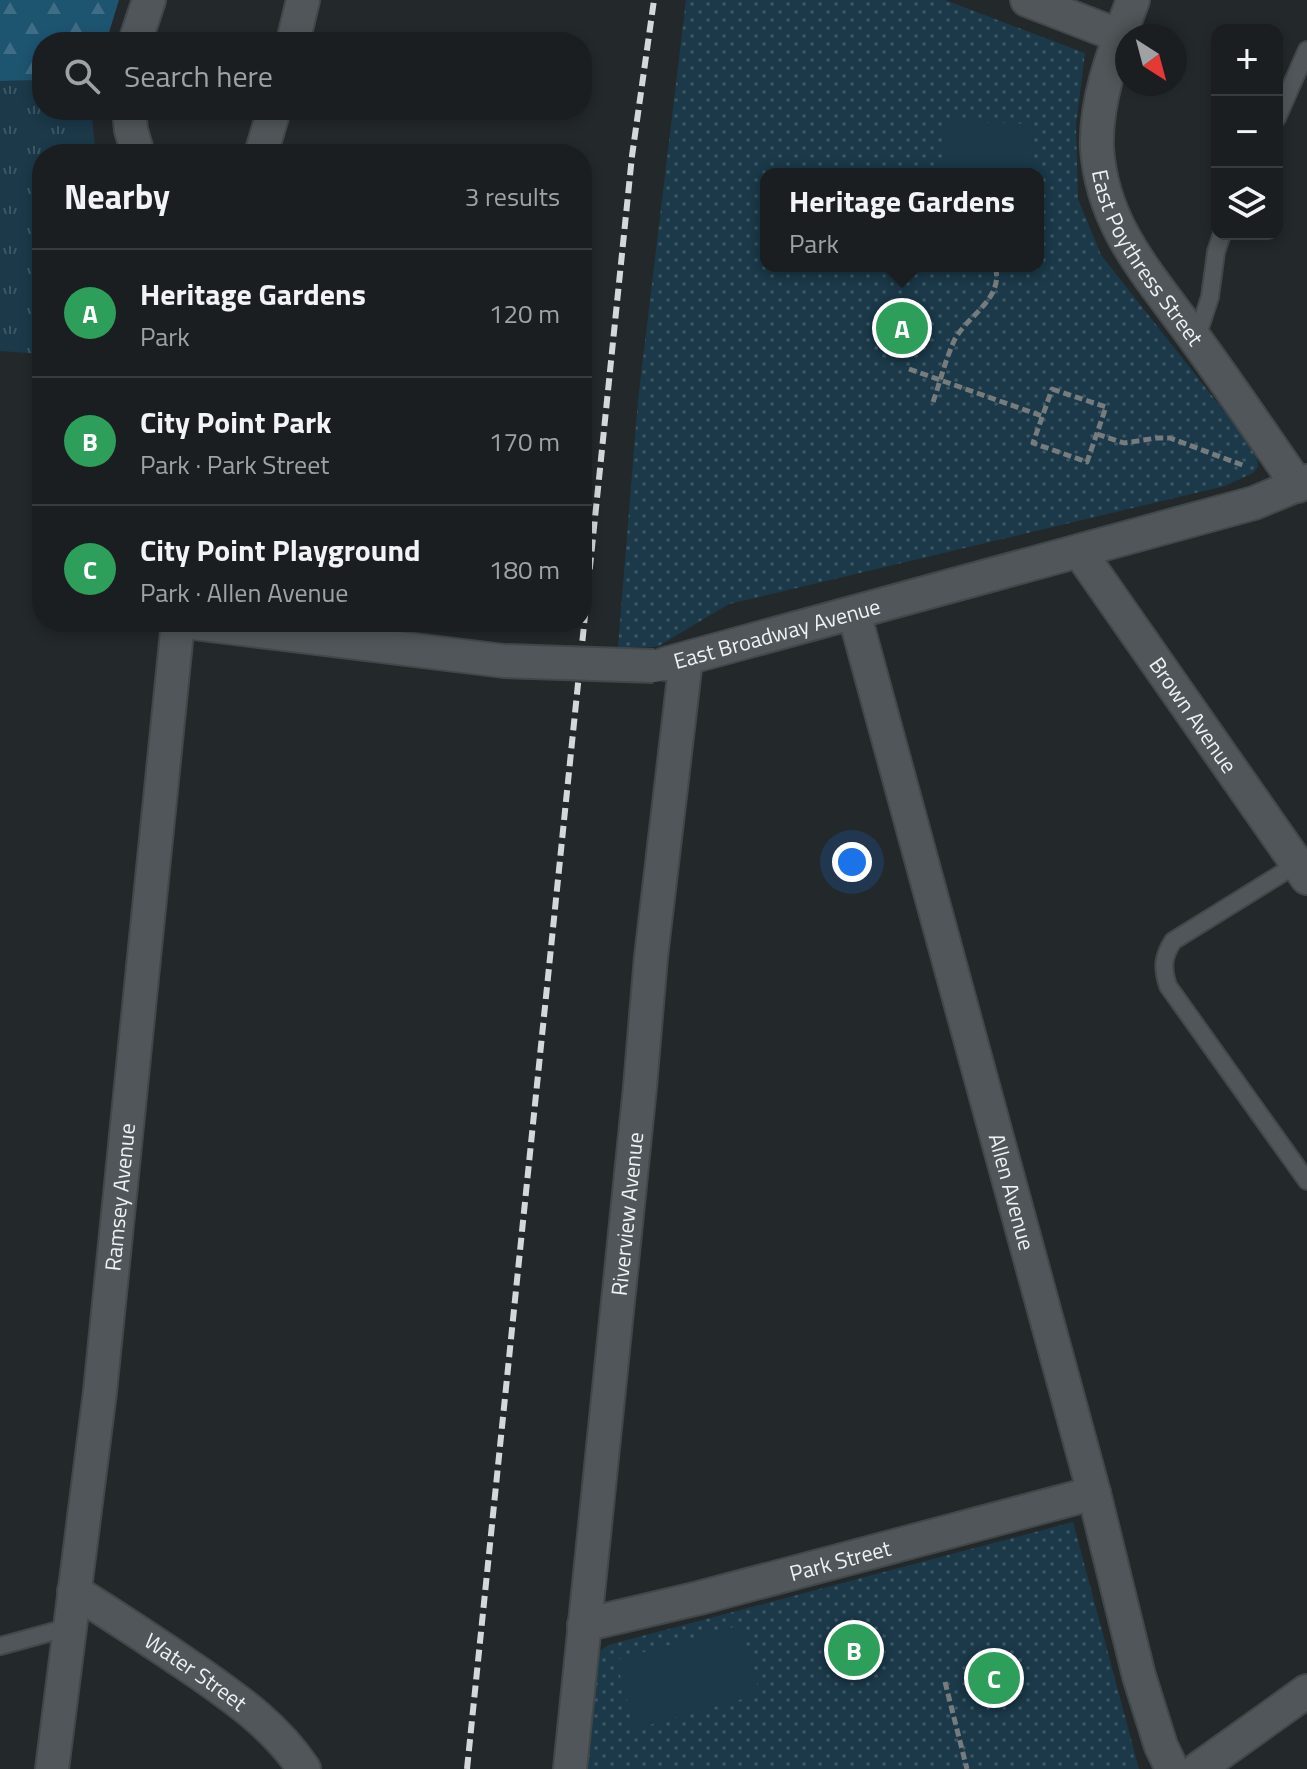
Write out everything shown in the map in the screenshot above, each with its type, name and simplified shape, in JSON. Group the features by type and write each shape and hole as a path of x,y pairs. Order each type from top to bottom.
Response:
{"street":[{"path":"138,32 149,0"},
{"path":"295,32 303,0"},
{"path":"1027,0 1115,34"},
{"name":"East Poythress Street","path":"1124,24 1133,0"},
{"name":"East Poythress Street","path":"1115,53 1099,108 1097,147 1103,186 1115,223 1130,251 1304,490"},
{"path":"130,120 135,144"},
{"path":"264,144 271,120"},
{"name":"East Broadway Avenue","path":"267,632 504,661 654,666 686,660 1304,490"},
{"name":"Brown Avenue","path":"1079,551 1302,871"},
{"name":"Allen Avenue","path":"854,613 1094,1493 1139,1676 1161,1746 1172,1769"},
{"name":"Ramsey Avenue","path":"52,1769 100,1392 177,632"},
{"name":"Riverview Avenue","path":"570,1769 651,957 686,660"},
{"name":"Park Street","path":"584,1625 699,1598 1094,1493"},
{"name":"Water Street","path":"74,1591 145,1635 242,1703 276,1733 304,1769"},
{"path":"1198,1769 1307,1691"}],"lane":[{"path":"1283,104 1307,50"},
{"path":"1196,340 1210,297 1220,240"},
{"path":"1302,871 1173,941 1164,955 1163,969 1168,986 1307,1181"},
{"path":"0,1646 70,1627"}],"path":[{"path":"933,402 955,340 990,299 995,272"},
{"path":"909,369 1042,416"},
{"path":"1052,389 1106,407 1087,462 1033,443 1042,416 1052,389"},
{"path":"1097,434 1124,443 1170,438 1304,490"},
{"path":"945,1682 967,1769"}],"green space":[{"path":"0,0 119,0 109,32 32,32 32,80 0,81"},
{"path":"686,0 945,0 1085,53 1076,125 1078,199 1101,255 1243,435 1257,456 1258,467 1253,473 1225,486 729,604 657,647 618,647 638,400"},
{"path":"32,80 32,120 92,120 95,144 32,144 32,353 0,351 0,81"},
{"path":"946,121 1033,124 1032,168 944,168"},
{"path":"1073,1522 1139,1769 586,1769 593,1656 608,1645"},
{"path":"741,1625 760,1694 635,1729 616,1660"}],"railway":[{"path":"592,547 632,156 654,0"},
{"path":"467,1769 583,632"}],"place":[{"name":"Heritage Gardens","path":"902,328"},
{"name":"City Point Park","path":"854,1650"},
{"name":"City Point Playground","path":"994,1678"}]}
